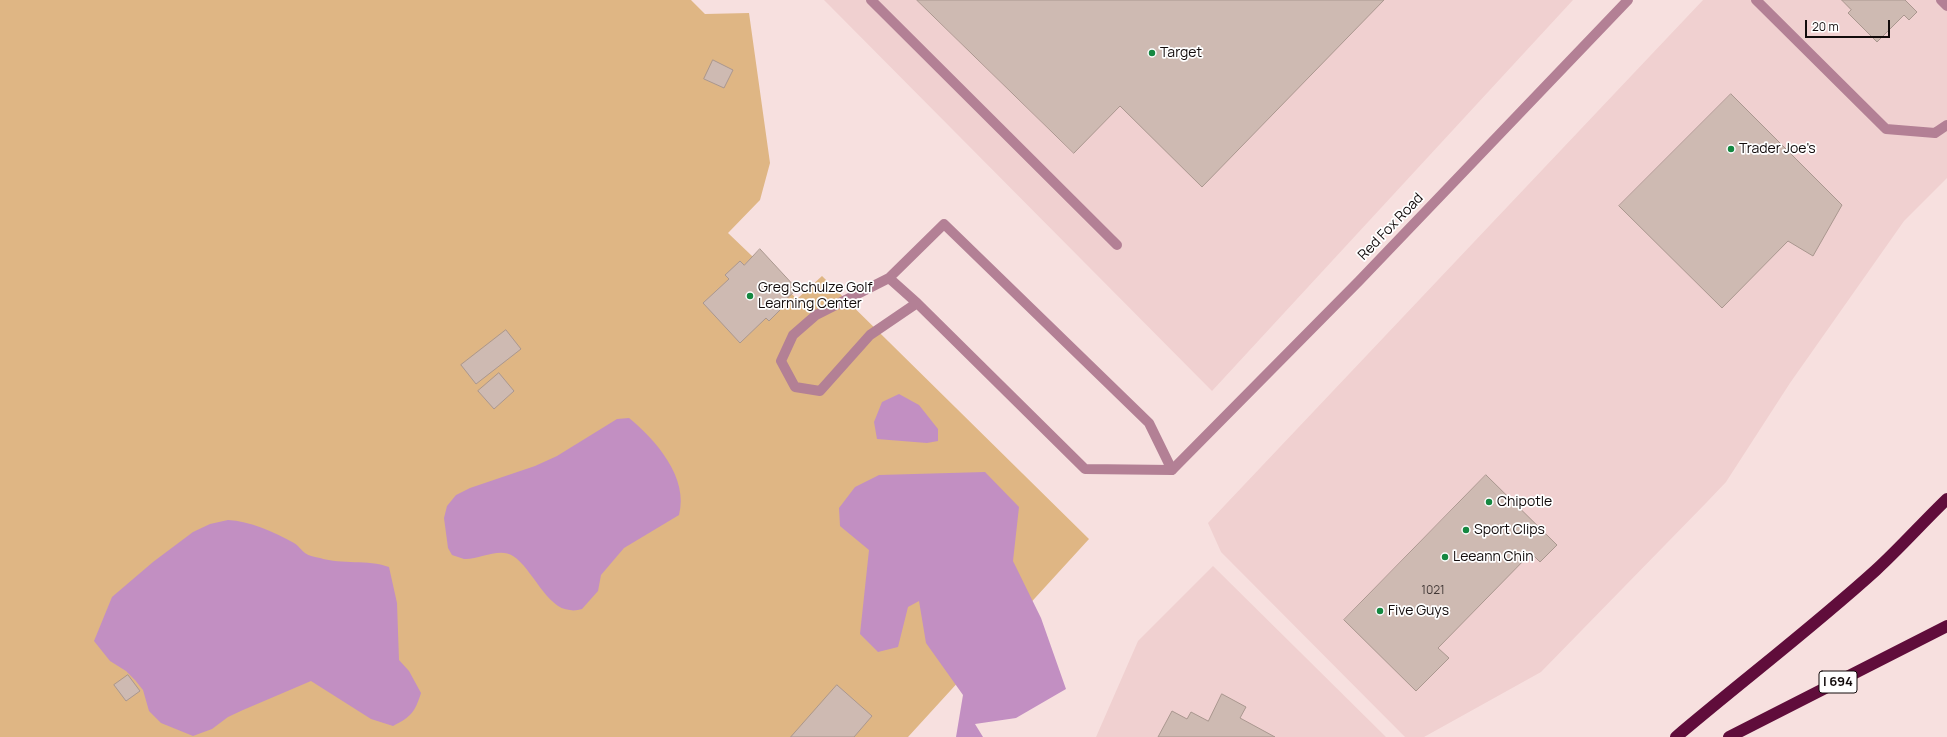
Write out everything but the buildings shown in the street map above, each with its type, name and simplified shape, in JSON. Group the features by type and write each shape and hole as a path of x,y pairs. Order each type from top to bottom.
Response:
{"highway":[{"path":"1676,737 1757,669 1802,634 1877,569 1947,499"},
{"name":"I 694","path":"1729,737 1947,626"}],"street":[{"path":"871,0 1117,245"},
{"name":"Red Fox Road","path":"1172,470 1359,281 1628,0"},
{"path":"1756,0 1886,129 1935,133 1947,125"},
{"path":"1941,0 1947,6"},
{"path":"889,278 916,303 1085,468 1172,470 1149,423 944,224 889,278 816,315 793,335 781,361 795,387 820,391 870,336 916,303"}],"shaded area":[{"path":"0,0 691,0 705,14 749,13 770,163 760,200 728,233 797,299 822,276 1089,539 908,737 0,737"},
{"path":"824,0 1573,0 1212,391"},
{"path":"1703,0 1947,0 1947,178 1904,221 1790,383 1726,482 1707,502 1541,672 1424,737 1405,737 1221,552 1208,523"},
{"path":"899,394 919,405 938,429 938,441 927,443 877,439 874,422 882,402"},
{"path":"629,418 650,437 668,461 675,474 681,501 679,515 624,548 601,575 598,591 582,609 570,610 562,608 554,603 527,569 513,556 495,553 476,558 464,559 452,555 448,548 444,518 447,506 456,495 470,488 535,466 557,456 617,419"},
{"path":"985,472 1019,507 1013,561 1041,618 1066,689 1016,718 975,724 983,737 956,737 963,695 926,643 919,601 908,607 898,647 878,652 860,634 869,550 840,526 839,508 855,487 879,475"},
{"path":"228,520 244,522 270,531 294,543 308,555 329,560 372,563 389,567 397,603 399,660 409,671 421,693 417,705 408,717 393,726 371,719 311,681 243,710 228,717 212,729 193,736 161,723 149,711 143,690 126,671 110,661 94,641 112,597 153,562 193,532 210,524"},
{"path":"1213,566 1386,737 1096,737 1138,641"}],"place":[{"name":"Target","path":"1152,53"},
{"name":"Trader Joe's","path":"1731,149"},
{"name":"Greg Schulze Golf Learning Center","path":"750,296"},
{"name":"Chipotle","path":"1489,502"},
{"name":"Sport Clips","path":"1466,530"},
{"name":"Leeann Chin","path":"1445,557"},
{"name":"Five Guys","path":"1380,611"}]}
